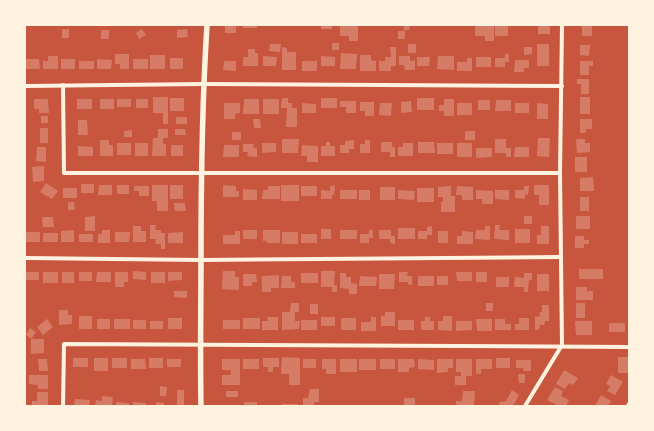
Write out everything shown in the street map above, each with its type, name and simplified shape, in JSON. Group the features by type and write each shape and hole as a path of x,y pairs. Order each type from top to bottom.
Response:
{"main road":[{"path":"201,406 201,172 203,84 207,25"}],"street":[{"path":"525,406 562,345 560,172 562,25"},
{"path":"25,86 203,84 562,86"},
{"path":"63,86 64,172 560,172"},
{"path":"25,258 201,260 560,257"},
{"path":"63,406 64,344 562,345 629,347"}],"building":[{"path":"225,25 236,25 236,33 225,33"},
{"path":"243,25 257,25 257,28 243,28"},
{"path":"321,25 332,25 332,29 321,29"},
{"path":"340,25 358,26 358,41 349,41 349,36 340,36"},
{"path":"404,25 410,25 409,30 404,30"},
{"path":"475,25 494,25 494,41 485,41 485,36 475,36"},
{"path":"495,25 508,25 508,36 495,36"},
{"path":"538,25 550,25 550,34 538,34"},
{"path":"582,26 592,26 592,36 582,36"},
{"path":"62,29 69,29 69,38 62,38"},
{"path":"142,29 146,35 139,39 136,33"},
{"path":"187,29 188,37 177,38 177,30"},
{"path":"101,30 109,30 109,39 101,39"},
{"path":"398,31 405,31 405,39 398,39"},
{"path":"332,43 339,43 339,50 332,50"},
{"path":"270,44 281,44 280,52 269,51"},
{"path":"408,44 416,44 416,53 408,53"},
{"path":"537,44 549,44 549,66 537,66"},
{"path":"580,45 590,45 589,56 580,55"},
{"path":"282,47 287,48 287,52 296,52 296,70 282,70"},
{"path":"390,47 396,47 396,66 391,66 391,71 379,71 379,61 385,61 385,57 391,57"},
{"path":"524,47 532,47 532,54 524,55"},
{"path":"248,49 255,49 255,53 258,53 258,66 243,66 243,57 248,57"},
{"path":"341,53 357,54 356,69 340,69"},
{"path":"115,54 129,54 129,69 120,69 120,64 115,64"},
{"path":"505,54 509,54 509,62 505,62 505,67 495,67 495,58 505,58"},
{"path":"150,55 165,55 165,69 150,69"},
{"path":"360,55 371,55 371,60 376,61 376,71 360,71"},
{"path":"48,56 58,56 58,69 43,69 43,61 48,61"},
{"path":"263,56 277,57 276,66 263,66"},
{"path":"321,56 335,57 335,66 321,66"},
{"path":"399,56 410,56 410,61 415,60 415,70 405,70 404,65 399,65"},
{"path":"438,56 454,56 454,70 437,69"},
{"path":"417,57 430,57 429,66 417,66"},
{"path":"476,57 491,57 491,67 476,67"},
{"path":"170,58 183,58 183,69 170,69"},
{"path":"467,58 472,58 472,71 457,71 457,62 467,62"},
{"path":"26,59 39,59 40,69 26,69"},
{"path":"61,59 75,59 75,69 61,69"},
{"path":"97,59 112,60 111,69 97,69"},
{"path":"133,59 148,59 148,69 133,69"},
{"path":"515,60 529,60 529,68 524,68 524,72 514,72"},
{"path":"79,61 94,61 94,69 79,69"},
{"path":"224,61 236,61 236,71 223,70"},
{"path":"302,61 317,61 317,71 302,71"},
{"path":"580,61 593,61 593,66 589,66 589,75 580,75"},
{"path":"577,79 589,79 589,94 581,94 581,84 577,84"},
{"path":"153,97 168,97 168,124 163,124 163,113 153,113"},
{"path":"580,97 590,97 590,114 580,114"},
{"path":"170,98 184,98 184,111 170,111"},
{"path":"282,98 288,98 288,103 292,103 292,108 297,108 297,127 286,127 287,108 281,108"},
{"path":"321,98 337,98 337,108 321,108"},
{"path":"417,98 434,98 434,110 417,110"},
{"path":"34,99 48,99 49,113 39,113 39,109 34,109"},
{"path":"77,99 92,99 92,109 77,109"},
{"path":"100,99 114,99 114,109 100,109"},
{"path":"117,99 131,99 131,107 117,107"},
{"path":"136,99 148,99 148,108 136,108"},
{"path":"244,99 259,99 259,114 243,114"},
{"path":"263,99 279,99 279,114 263,114"},
{"path":"444,99 454,99 454,116 444,116 444,111 439,111 439,105 444,105"},
{"path":"478,100 490,100 490,110 478,110"},
{"path":"496,100 511,100 511,111 495,111"},
{"path":"340,101 356,101 356,113 346,113 346,107 340,107"},
{"path":"411,101 412,112 401,113 401,102"},
{"path":"360,102 374,102 374,116 365,116 365,111 360,111"},
{"path":"224,103 240,103 240,113 235,114 235,119 224,119"},
{"path":"302,103 316,104 316,113 302,113"},
{"path":"380,103 392,103 391,116 379,115"},
{"path":"457,103 472,103 472,115 457,115"},
{"path":"515,103 529,103 529,113 515,113"},
{"path":"537,103 548,104 548,119 537,119"},
{"path":"41,116 48,116 48,123 41,123"},
{"path":"176,117 187,117 187,124 176,124"},
{"path":"253,119 260,119 261,128 254,128"},
{"path":"580,119 592,119 592,129 586,129 586,133 580,133"},
{"path":"78,120 87,120 88,135 78,135"},
{"path":"40,128 48,128 48,143 40,143"},
{"path":"158,129 168,129 168,138 163,138 163,144 166,144 166,156 152,156 153,138 158,138"},
{"path":"175,129 185,129 186,135 175,135"},
{"path":"132,130 132,137 124,137 124,131"},
{"path":"465,131 475,131 475,140 465,140"},
{"path":"232,132 241,132 241,140 232,140"},
{"path":"538,138 550,138 549,157 537,156"},
{"path":"282,139 299,139 298,153 282,153"},
{"path":"495,139 506,139 506,148 511,148 511,157 506,157 506,153 495,153"},
{"path":"576,139 585,139 585,143 590,143 590,152 577,153"},
{"path":"100,140 109,140 109,145 113,145 113,156 100,156"},
{"path":"354,140 354,149 349,149 349,153 340,153 340,145 345,145 345,141"},
{"path":"365,140 370,140 370,153 360,153 360,144 365,144"},
{"path":"326,142 330,142 330,146 335,146 335,156 321,156 321,146 326,146"},
{"path":"381,142 392,142 392,147 395,147 395,157 390,157 390,152 381,152"},
{"path":"418,142 434,142 435,153 418,153"},
{"path":"117,143 131,143 131,155 117,155"},
{"path":"135,143 148,143 148,156 135,156"},
{"path":"262,143 276,143 276,152 262,153"},
{"path":"403,143 413,143 413,156 398,156 398,147 403,147"},
{"path":"437,143 453,143 453,154 437,154"},
{"path":"457,143 472,143 472,157 457,157"},
{"path":"243,144 254,144 253,148 257,148 257,157 247,156 248,152 243,152"},
{"path":"171,145 183,145 183,156 171,156"},
{"path":"224,145 239,145 239,157 223,157"},
{"path":"302,145 318,146 318,162 307,162 307,156 301,156"},
{"path":"78,146 93,147 93,156 78,156"},
{"path":"37,147 46,147 46,162 36,161"},
{"path":"515,147 529,147 529,157 514,157"},
{"path":"476,148 492,148 492,157 476,158"},
{"path":"575,157 587,157 587,172 575,172"},
{"path":"44,166 44,181 33,182 32,167"},
{"path":"593,177 594,191 580,191 580,178"},
{"path":"46,183 58,191 52,199 40,192"},
{"path":"81,184 94,184 94,193 81,193"},
{"path":"99,185 112,185 112,195 98,195"},
{"path":"117,185 129,185 129,194 117,194"},
{"path":"152,185 168,185 168,211 157,211 157,201 152,201"},
{"path":"170,185 183,185 183,199 170,199"},
{"path":"223,185 236,186 236,191 239,191 239,197 223,197"},
{"path":"281,185 299,185 299,201 281,201"},
{"path":"534,185 549,185 549,205 539,205 539,195 534,195"},
{"path":"134,186 149,186 149,196 139,196 139,191 134,191"},
{"path":"268,186 280,186 280,199 262,199 263,190 268,190"},
{"path":"301,186 317,186 317,196 301,196"},
{"path":"330,186 335,186 332,199 321,199 321,190 330,191"},
{"path":"451,186 451,196 455,196 455,212 441,212 443,197 438,197 438,187"},
{"path":"457,186 473,187 473,200 462,200 462,195 456,195"},
{"path":"524,186 529,186 528,195 525,194 525,199 515,198 515,190 524,190"},
{"path":"380,187 395,187 395,200 380,200"},
{"path":"63,188 77,188 77,198 63,198"},
{"path":"417,188 434,188 434,202 417,202"},
{"path":"243,189 257,190 257,200 243,200"},
{"path":"340,190 357,190 357,199 340,199"},
{"path":"359,190 370,190 370,200 359,200"},
{"path":"398,190 415,191 414,200 398,199"},
{"path":"476,190 493,191 493,204 482,204 482,199 476,199"},
{"path":"495,190 509,190 509,200 495,199"},
{"path":"580,197 589,197 589,211 580,211"},
{"path":"68,202 74,202 75,210 68,210"},
{"path":"174,203 185,203 186,211 175,211"},
{"path":"95,216 95,231 85,231 85,217"},
{"path":"524,216 532,216 532,224 524,224"},
{"path":"576,216 590,216 590,229 576,229"},
{"path":"42,217 53,217 54,227 43,227"},
{"path":"150,225 156,225 155,230 161,230 161,233 165,233 165,249 161,249 161,244 155,244 156,239 150,239"},
{"path":"495,225 500,225 499,230 509,230 509,240 494,239"},
{"path":"133,226 141,226 141,231 146,231 146,242 133,242"},
{"path":"432,226 432,235 427,235 427,239 418,239 418,231 427,231 427,227"},
{"path":"485,226 490,226 490,240 475,239 476,230 485,230"},
{"path":"541,226 549,226 549,244 537,244 537,235 541,235"},
{"path":"398,228 415,228 415,239 398,239"},
{"path":"321,229 331,229 331,239 321,239"},
{"path":"515,229 530,229 530,243 515,243"},
{"path":"74,230 74,242 61,242 61,231"},
{"path":"102,230 110,230 110,243 98,243 98,234 102,234"},
{"path":"243,230 257,230 257,239 243,239"},
{"path":"263,230 280,230 280,243 267,243 267,241 263,241"},
{"path":"340,230 357,230 357,239 340,239"},
{"path":"369,230 373,230 373,238 369,238 369,243 360,243 360,234 369,234"},
{"path":"379,230 391,230 391,236 395,236 395,244 390,243 390,239 379,239"},
{"path":"235,231 240,231 240,244 223,244 223,235 235,235"},
{"path":"438,231 448,231 448,243 438,243"},
{"path":"462,231 473,232 473,244 457,244 457,236 462,236"},
{"path":"25,232 40,232 40,242 25,242"},
{"path":"115,232 130,232 129,242 115,242"},
{"path":"183,232 183,243 168,243 168,233"},
{"path":"282,232 298,232 298,244 282,244"},
{"path":"43,233 58,233 58,242 43,242"},
{"path":"79,234 93,234 93,242 79,242"},
{"path":"301,234 317,234 317,243 301,243"},
{"path":"575,236 584,236 584,240 589,240 589,244 584,244 584,248 575,248"},
{"path":"579,269 603,269 603,279 579,279"},
{"path":"133,271 146,272 146,280 133,279"},
{"path":"223,271 235,271 235,277 239,277 239,290 222,289"},
{"path":"321,271 335,271 334,285 337,285 337,292 332,292 332,287 321,287"},
{"path":"25,272 39,272 39,280 25,280"},
{"path":"43,272 58,272 58,283 43,283"},
{"path":"62,272 74,272 74,283 62,283"},
{"path":"79,272 92,272 92,281 79,281"},
{"path":"97,272 111,272 111,282 96,282"},
{"path":"115,272 128,272 128,282 124,282 124,287 115,287"},
{"path":"151,272 165,272 165,283 151,283"},
{"path":"168,272 182,272 182,280 168,281"},
{"path":"399,272 408,272 407,276 412,276 412,285 408,284 408,282 399,282"},
{"path":"456,272 472,272 472,281 457,281"},
{"path":"476,272 487,272 487,282 476,282"},
{"path":"301,273 318,273 318,283 301,283"},
{"path":"340,273 346,273 346,277 351,277 351,283 357,284 357,294 349,294 349,289 340,288"},
{"path":"524,273 532,273 528,292 524,292 524,287 514,287 515,277 524,278"},
{"path":"243,274 256,274 257,282 252,282 252,286 243,286"},
{"path":"379,274 395,274 394,289 379,289"},
{"path":"537,274 549,274 549,291 537,291"},
{"path":"279,275 279,288 271,288 271,292 262,292 262,276"},
{"path":"282,276 291,276 291,282 295,282 295,288 281,288"},
{"path":"360,276 377,277 376,286 359,286"},
{"path":"418,276 434,276 434,286 418,286"},
{"path":"437,276 448,276 448,285 437,285"},
{"path":"496,277 509,277 509,287 496,287"},
{"path":"576,287 587,287 587,291 593,291 593,300 576,300"},
{"path":"174,291 187,291 187,298 174,297"},
{"path":"291,303 299,303 299,312 295,312 295,321 300,321 299,329 282,330 282,312 290,312"},
{"path":"486,303 493,303 493,311 486,311"},
{"path":"576,303 585,303 585,318 576,318"},
{"path":"310,304 318,304 318,314 310,314"},
{"path":"542,305 549,305 549,321 545,321 544,325 540,325 539,330 535,330 535,316 539,317 540,312 542,312"},
{"path":"59,310 68,310 68,315 72,315 72,324 59,325"},
{"path":"385,312 395,312 395,326 381,326 381,316 385,316"},
{"path":"79,316 92,316 92,329 79,329"},
{"path":"443,316 452,316 452,331 438,330 438,321 443,321"},
{"path":"267,317 278,317 278,330 262,330 262,321 268,321"},
{"path":"321,317 335,317 335,326 321,326"},
{"path":"371,317 376,317 376,331 361,331 361,322 371,322"},
{"path":"425,317 430,317 430,321 434,321 434,330 421,330 421,321 425,321"},
{"path":"168,318 182,318 182,329 168,329"},
{"path":"243,318 260,318 260,329 243,329"},
{"path":"341,318 356,318 356,330 341,330"},
{"path":"519,318 529,318 529,330 515,330 515,324 519,324"},
{"path":"47,319 53,327 43,335 37,327"},
{"path":"97,319 110,319 110,329 97,329"},
{"path":"114,319 130,319 130,329 114,329"},
{"path":"476,319 492,319 492,331 477,331"},
{"path":"495,319 505,319 505,324 511,324 511,330 495,330"},
{"path":"133,320 146,320 146,329 133,329"},
{"path":"223,320 240,320 240,329 223,329"},
{"path":"301,320 317,320 317,330 301,330"},
{"path":"398,320 414,320 414,330 398,330"},
{"path":"150,321 163,321 163,329 150,329"},
{"path":"456,321 472,321 472,330 456,331"},
{"path":"575,321 592,321 592,335 576,335"},
{"path":"609,323 625,323 625,332 609,332"},
{"path":"30,328 36,332 31,339 26,335"},
{"path":"31,339 44,339 44,353 31,354"},
{"path":"282,357 300,358 300,385 289,385 289,374 281,374"},
{"path":"618,357 629,357 629,373 618,373"},
{"path":"73,358 88,358 88,367 73,367"},
{"path":"94,358 108,358 108,371 94,371"},
{"path":"112,358 127,358 127,368 112,368"},
{"path":"149,358 163,358 163,368 149,368"},
{"path":"263,358 279,358 279,367 273,367 273,372 268,372 268,367 263,367"},
{"path":"496,358 510,358 510,368 496,368"},
{"path":"38,359 47,359 48,371 39,371"},
{"path":"131,359 145,359 146,369 131,369"},
{"path":"167,359 181,359 181,367 167,367"},
{"path":"222,359 240,359 240,385 222,385 222,375 231,375 231,370 222,370"},
{"path":"243,359 259,359 259,369 243,369"},
{"path":"303,359 316,359 316,368 303,368"},
{"path":"322,359 336,359 336,374 326,374 326,369 322,369"},
{"path":"340,359 357,359 357,372 340,372"},
{"path":"359,359 376,359 376,370 359,370"},
{"path":"380,359 395,359 395,369 380,369"},
{"path":"398,359 414,359 415,367 409,368 409,372 398,372"},
{"path":"418,359 434,360 434,370 418,369"},
{"path":"437,359 453,359 453,368 448,368 448,372 437,373"},
{"path":"456,359 472,359 472,376 466,376 466,385 455,385 455,376 461,376 461,372 456,372"},
{"path":"476,359 492,359 492,369 481,369 481,374 476,374"},
{"path":"516,360 531,360 531,371 523,371 524,368 516,368"},
{"path":"564,370 578,378 573,385 569,383 565,389 556,384"},
{"path":"518,374 525,374 525,383 519,383"},
{"path":"29,375 48,375 48,389 38,389 38,385 29,384"},
{"path":"611,375 623,382 615,395 607,391 610,386 606,384"},
{"path":"160,386 167,387 166,396 160,396"},
{"path":"555,387 563,391 561,396 569,400 566,406 559,406 547,400"},
{"path":"310,389 319,389 319,402 314,402 314,406 303,406 303,398 308,398"},
{"path":"177,390 184,390 184,405 177,405"},
{"path":"512,390 519,395 513,406 500,406 499,402 506,401"},
{"path":"226,391 238,391 238,397 226,397"},
{"path":"463,391 475,391 474,406 456,406 456,401 462,401"},
{"path":"37,392 48,392 48,406 32,406 32,401 37,401"},
{"path":"601,395 611,401 608,406 595,406"},
{"path":"102,396 113,397 112,406 95,406 96,400 102,401"},
{"path":"404,398 415,398 415,406 404,406"},
{"path":"75,399 90,400 89,406 74,406"},
{"path":"116,402 129,403 129,406 116,406"},
{"path":"133,402 146,403 146,406 133,406"},
{"path":"156,402 164,403 164,406 156,406"},
{"path":"244,402 257,402 257,406 244,406"},
{"path":"282,404 298,404 298,406 282,406"}]}
